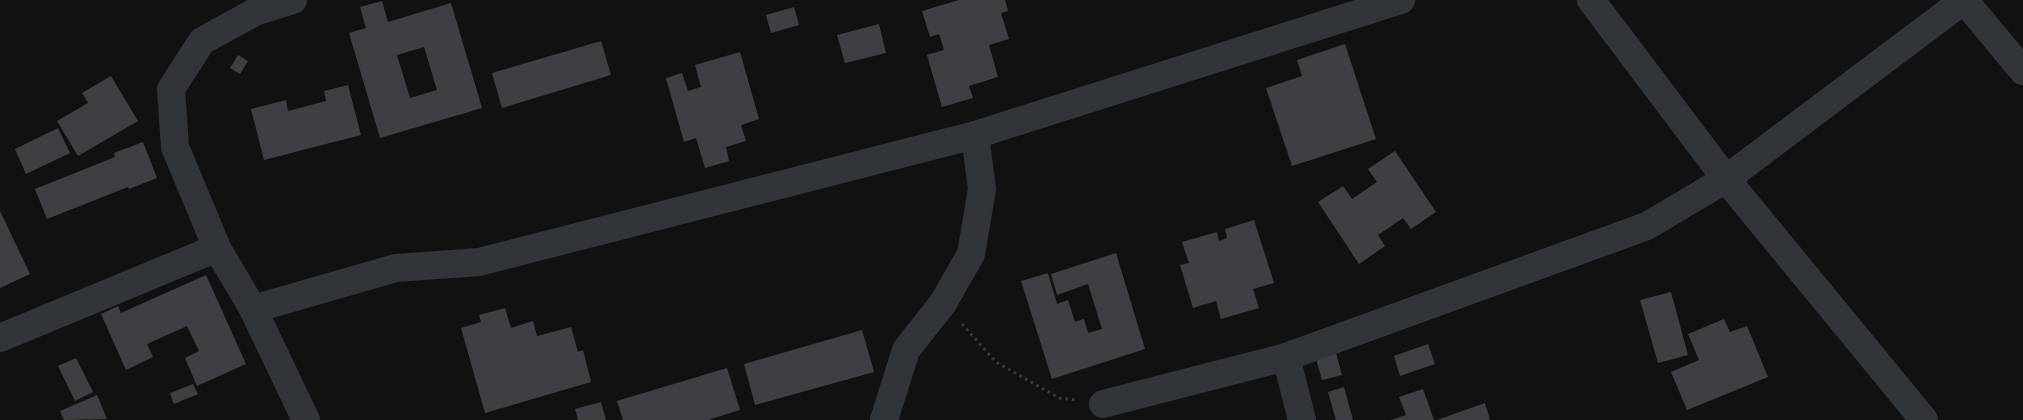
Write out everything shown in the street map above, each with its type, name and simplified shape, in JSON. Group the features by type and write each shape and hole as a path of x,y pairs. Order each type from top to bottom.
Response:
{"street":[{"path":"292,0 255,12 202,42 171,89 175,147 217,248 253,309 306,420"},
{"path":"253,309 396,268 479,262 976,135 1401,0"},
{"path":"1591,0 1726,179 1924,420"},
{"path":"1103,404 1286,357 1648,226 1726,179 1964,0 2023,71"},
{"path":"884,420 906,350 943,303 971,254 982,189 976,135"},
{"path":"0,338 217,248"},
{"path":"1286,357 1302,420"}],"path":[{"path":"943,303 996,362 1059,398 1103,404"}],"building":[{"path":"959,0 1005,0 1008,11 1001,13 1009,39 989,45 998,77 969,86 973,98 942,107 927,55 944,50 939,34 930,37 922,11"},
{"path":"382,1 388,22 451,3 482,108 380,138 349,33 366,28 360,7","holes":["424,47 437,90 410,98 397,55"]},
{"path":"794,7 799,25 771,33 766,15"},
{"path":"879,24 886,53 845,63 837,35"},
{"path":"601,41 611,75 502,108 492,73"},
{"path":"1345,44 1376,139 1292,166 1266,88 1302,76 1297,60"},
{"path":"740,52 759,119 741,125 746,141 726,147 729,161 705,168 696,138 684,142 666,78 682,73 688,91 701,87 695,65"},
{"path":"238,55 248,61 240,74 230,68"},
{"path":"111,76 138,121 78,156 57,121 88,103 82,93"},
{"path":"348,85 361,135 264,160 251,109 286,100 288,111 326,101 324,91"},
{"path":"58,128 70,153 26,174 15,149"},
{"path":"143,142 157,178 129,189 128,187 47,219 35,189 115,157 114,153"},
{"path":"1395,151 1436,212 1411,229 1403,218 1378,235 1385,246 1359,264 1318,202 1343,186 1352,199 1377,182 1368,169"},
{"path":"0,211 30,274 0,288"},
{"path":"1254,220 1274,283 1253,289 1259,308 1221,319 1216,301 1193,308 1180,265 1189,263 1182,242 1217,232 1219,241 1227,238 1225,229"},
{"path":"1116,253 1145,349 1052,379 1021,281 1048,273 1057,304 1068,300 1075,322 1084,319 1088,333 1102,329 1088,284 1057,295 1051,274"},
{"path":"206,275 246,364 197,386 185,358 199,351 187,326 147,344 153,357 126,370 101,314 118,306 121,313"},
{"path":"1671,292 1688,355 1658,363 1640,300"},
{"path":"505,308 511,328 533,321 537,336 571,327 578,352 583,350 591,382 485,413 461,328 481,322 479,315"},
{"path":"1724,319 1730,332 1747,326 1768,377 1687,410 1671,372 1699,360 1688,334"},
{"path":"862,330 874,372 755,405 744,364"},
{"path":"1428,344 1435,364 1400,376 1394,356"},
{"path":"1336,353 1342,375 1322,380 1316,359"},
{"path":"76,358 93,392 75,401 58,366"},
{"path":"727,368 740,410 708,420 623,420 617,401"},
{"path":"193,384 198,394 174,404 170,393"},
{"path":"1344,387 1353,420 1336,420 1328,392"},
{"path":"1423,389 1434,420 1391,420 1406,415 1399,397"},
{"path":"97,395 107,419 64,420 60,411"},
{"path":"601,402 606,420 578,420 575,409"},
{"path":"1485,403 1490,420 1437,420"}]}
